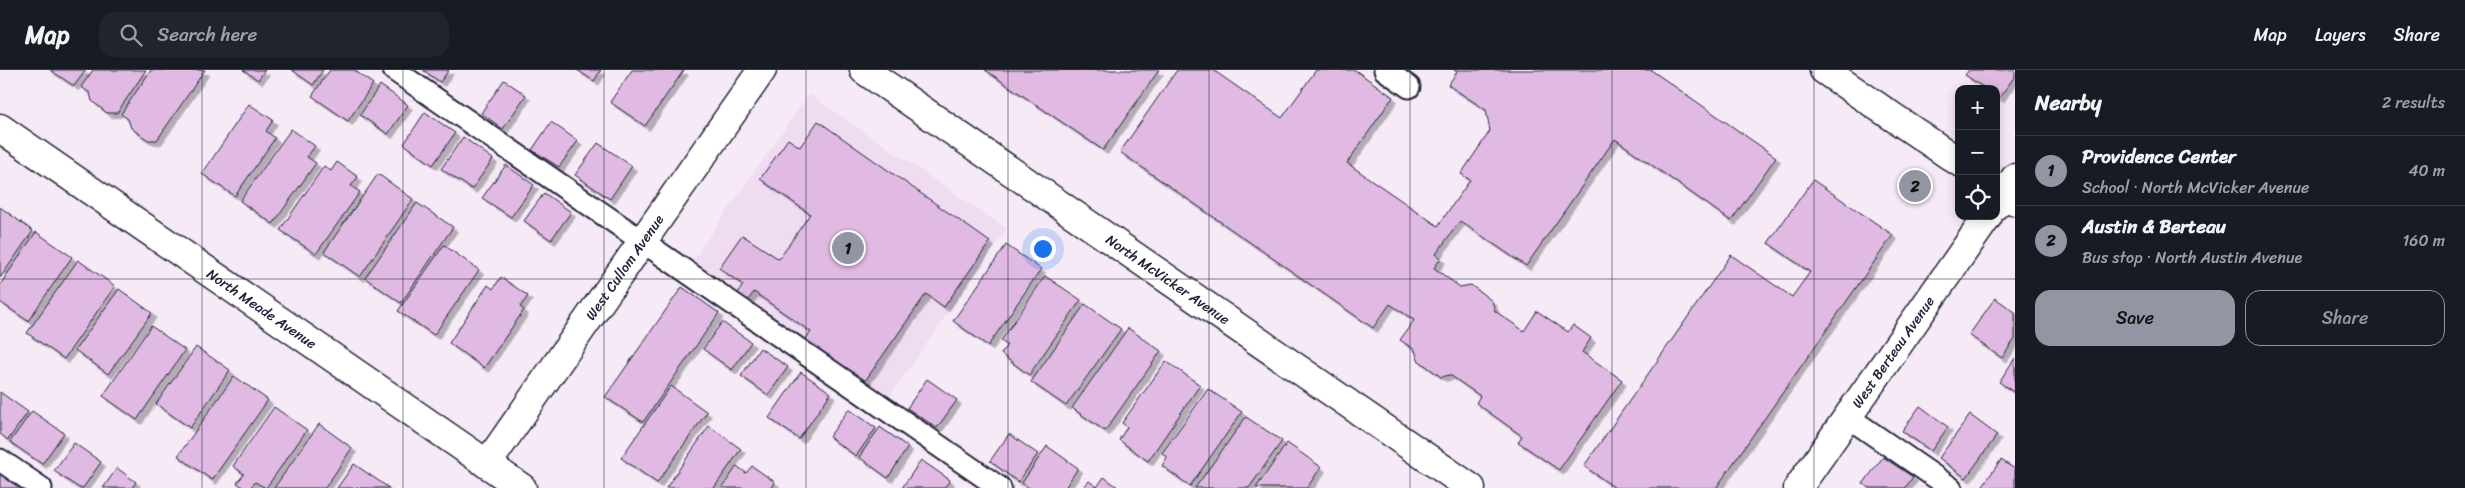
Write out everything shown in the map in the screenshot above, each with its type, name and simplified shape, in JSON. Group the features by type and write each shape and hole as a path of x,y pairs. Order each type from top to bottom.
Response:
{"street":[{"name":"West Cullom Avenue","path":"486,464 762,70"},
{"name":"North McVicker Avenue","path":"864,70 1471,488"},
{"path":"1824,70 1955,159"},
{"name":"North Meade Avenue","path":"0,128 522,488"},
{"name":"West Berteau Avenue","path":"1798,488 1985,220"}],"lane":[{"path":"394,70 1000,488"},
{"path":"1386,70 1409,86"},
{"path":"1848,417 1951,488"},
{"path":"0,460 41,488"}],"shaded area":[{"path":"809,94 1007,229 885,403 688,267"}],"building":[{"path":"50,70 86,70 74,86"},
{"path":"93,70 146,70 117,113 107,113 92,101 90,93 81,87"},
{"path":"151,70 205,70 157,140 148,140 131,128 128,119 121,114"},
{"path":"243,70 265,70 258,80"},
{"path":"292,70 323,70 313,85"},
{"path":"330,70 354,70 373,84 348,121 312,96"},
{"path":"423,70 449,70 440,82"},
{"path":"577,70 601,70 594,81"},
{"path":"632,70 684,70 645,126 610,102"},
{"path":"985,70 1159,70 1103,150"},
{"path":"1177,70 1213,70 1282,118 1316,70 1355,70 1393,97 1347,163 1438,226 1470,180 1461,174 1490,131 1486,110 1448,85 1457,72 1454,70 1651,70 1776,157 1731,221 1615,139 1526,266 1460,221 1436,254 1441,258 1434,268 1460,287 1471,285 1492,301 1495,311 1524,331 1537,311 1568,332 1573,325 1591,338 1582,352 1622,380 1559,470 1518,442 1522,436 1476,403 1480,396 1450,375 1441,377 1418,360 1415,350 1400,340 1414,320 1390,304 1373,328 1120,152"},
{"path":"1969,70 2015,70 2015,76 2000,97 2000,85 1980,85 1965,75"},
{"path":"504,80 526,95 503,129 481,113"},
{"path":"380,85 408,105 388,134 360,115"},
{"path":"249,104 273,120 266,131 275,138 235,196 202,174"},
{"path":"425,112 455,133 433,165 404,144"},
{"path":"818,121 990,242 944,307 926,294 865,381 805,340 811,332 754,292 748,300 738,293 743,285 719,268 742,235 779,259 810,214 760,179 788,139 800,147"},
{"path":"551,122 578,141 559,167 532,150"},
{"path":"291,129 315,146 307,157 316,163 273,224 240,201"},
{"path":"463,137 493,159 472,189 441,169"},
{"path":"598,143 632,166 610,199 575,175"},
{"path":"337,162 358,177 351,186 360,192 316,254 280,230 324,166 331,171"},
{"path":"506,165 534,185 511,217 482,198"},
{"path":"378,174 413,199 360,277 324,252"},
{"path":"1813,180 1893,235 1716,488 1615,488 1584,466 1731,255 1792,297 1810,272 1768,243"},
{"path":"544,193 571,212 551,240 524,221"},
{"path":"417,203 453,227 401,303 365,278"},
{"path":"0,207 33,231 0,278"},
{"path":"36,232 72,257 28,321 0,302 0,285"},
{"path":"444,245 479,270 434,335 398,311"},
{"path":"1006,245 1041,269 988,346 953,321"},
{"path":"78,260 115,286 64,359 27,333"},
{"path":"1045,276 1081,300 1029,375 1001,354 1007,345 1001,341"},
{"path":"501,277 528,296 520,307 524,310 484,368 449,343 488,285 493,289"},
{"path":"682,287 719,313 643,422 605,397"},
{"path":"119,289 152,313 108,374 75,350"},
{"path":"1995,298 2015,312 2015,339 2002,358 1969,335"},
{"path":"1085,304 1121,329 1066,406 1031,382"},
{"path":"722,322 751,342 732,370 703,349"},
{"path":"151,326 185,350 137,420 103,396"},
{"path":"1128,328 1161,351 1105,431 1072,408"},
{"path":"196,347 230,370 190,428 156,404"},
{"path":"760,348 788,367 768,395 741,376"},
{"path":"2015,358 2015,393 1999,382"},
{"path":"1166,361 1200,385 1148,461 1119,440 1127,427 1122,423"},
{"path":"801,372 831,393 799,439 769,418"},
{"path":"234,376 268,400 212,480 178,456"},
{"path":"927,379 957,400 937,428 907,408"},
{"path":"671,386 707,412 657,483 621,458"},
{"path":"1208,389 1242,412 1190,486 1162,466 1167,457 1162,453"},
{"path":"0,392 28,412 8,440 0,434"},
{"path":"1920,406 1948,427 1931,451 1902,431"},
{"path":"274,407 307,430 266,488 255,482 250,488 244,488 237,483 244,474 233,466"},
{"path":"849,409 876,428 856,456 829,437"},
{"path":"32,411 64,433 42,464 10,442"},
{"path":"1970,415 1997,435 1966,478 1939,458"},
{"path":"1246,417 1282,441 1249,488 1195,488"},
{"path":"319,424 352,448 325,488 274,488"},
{"path":"709,426 741,449 714,488 666,488"},
{"path":"880,427 908,447 888,478 859,457"},
{"path":"1009,434 1038,454 1018,482 990,461"},
{"path":"74,443 101,462 83,488 79,488 54,471"},
{"path":"1287,443 1321,467 1307,488 1256,488"},
{"path":"1047,446 1078,468 1065,488 1029,488 1022,483"},
{"path":"1883,457 1913,477 1905,488 1869,488 1863,484"},
{"path":"921,460 950,480 944,488 902,488"},
{"path":"2001,460 2015,469 2015,488 1981,488"},
{"path":"354,464 389,488 337,488"},
{"path":"737,466 746,473 752,466 775,482 772,488 722,488"},
{"path":"117,468 136,482 132,488 103,488"},
{"path":"0,473 22,488 0,488"},
{"path":"1104,477 1119,488 1083,488 1089,481 1097,487"}],"place":[{"name":"Austin & Berteau","path":"1915,186"},
{"name":"Providence Center","path":"848,248"}]}
